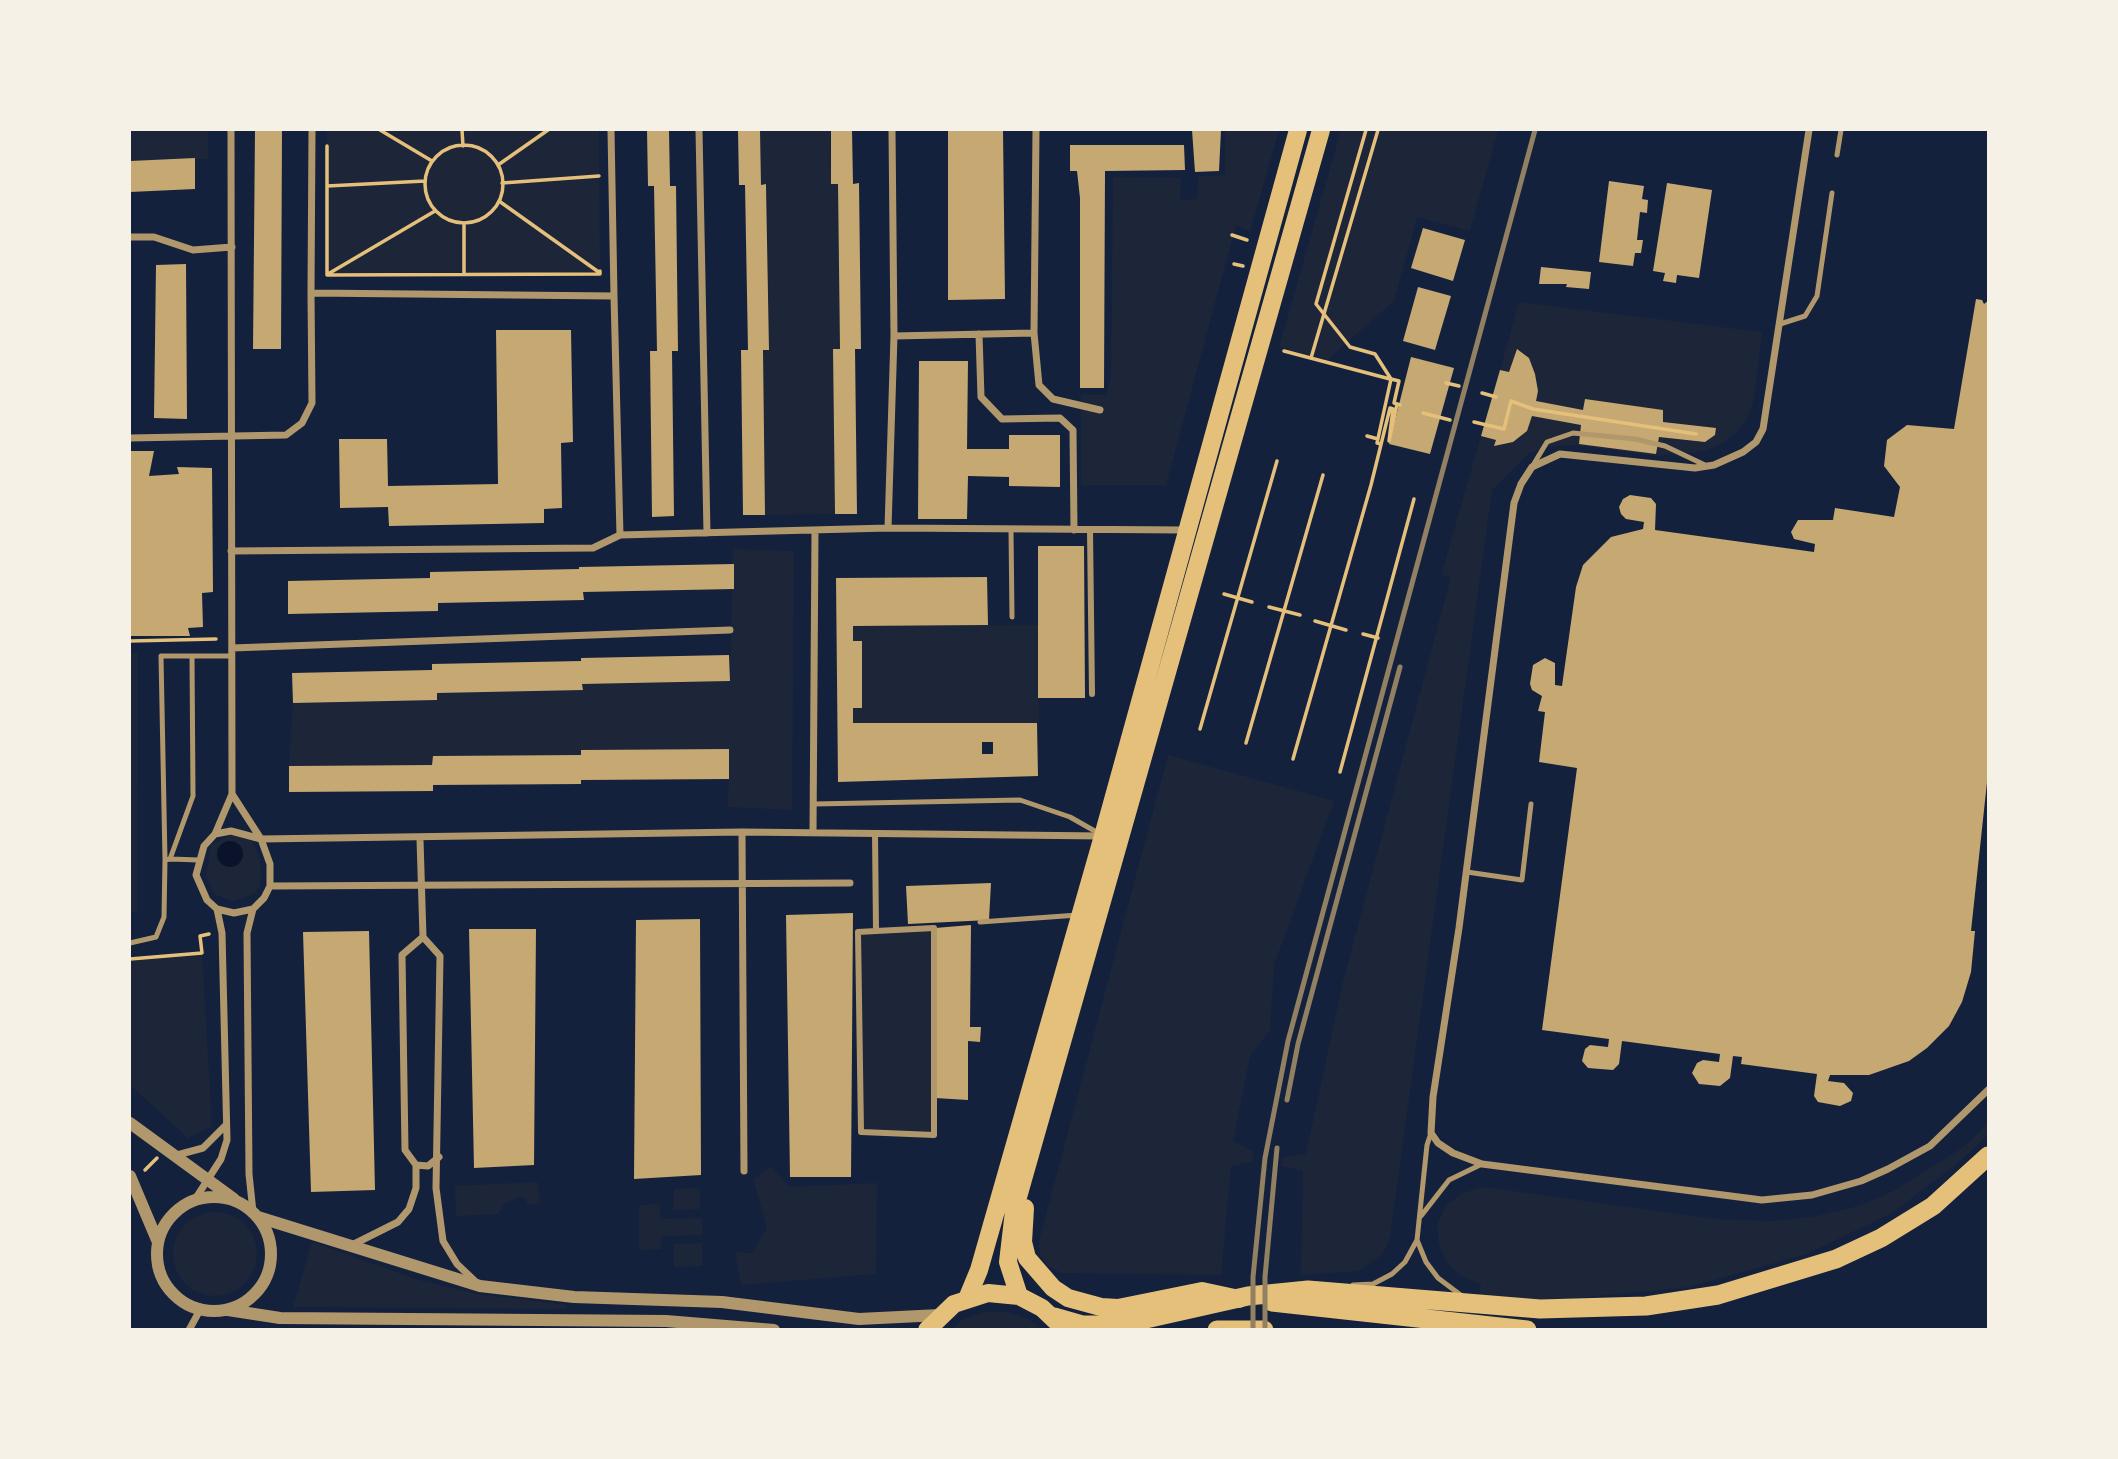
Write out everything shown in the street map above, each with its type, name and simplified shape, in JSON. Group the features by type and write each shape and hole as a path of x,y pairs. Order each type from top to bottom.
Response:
{"highway":[{"path":"1059,1323 1119,1325 1273,1292 1308,1290 1539,1309 1646,1306 1718,1295 1758,1285 1836,1259 1881,1238 1933,1206 1989,1156"},
{"path":"1240,1299 1527,1329"},
{"path":"1217,1329 1264,1329"}],"main road":[{"path":"1240,1299 1202,1290 1118,1308 1101,1307 1068,1298 1053,1289 1027,1258 1023,1242 1027,1193 1040,1129 1185,530 1298,130"},
{"path":"967,1299 979,1269 1078,915 1111,838 1321,130"},
{"path":"1019,1296 1010,1277 1008,1243 1014,1211 1040,1129"},
{"path":"927,1329 940,1315 967,1299 988,1293 1019,1296 1059,1323"}],"street":[{"path":"194,1201 221,1159 228,1140 225,1126 222,933 217,909 200,889 196,875 204,846 215,834 232,794 231,130"},
{"path":"130,438 286,435 302,423 312,403 312,130"},
{"path":"611,130 620,535"},
{"path":"699,130 707,533"},
{"path":"888,528 894,336 892,130"},
{"path":"1036,130 1034,333 1039,385 1053,399 1100,410"},
{"path":"1808,130 1763,429 1756,442 1743,452 1695,468 1560,454 1545,458 1530,470 1514,503 1467,872 1433,1097 1432,1133 1438,1143 1453,1153 1482,1164 1762,1200 1812,1195 1861,1181 1909,1159 1930,1146 1989,1090"},
{"path":"130,237 154,237 193,250 232,247"},
{"path":"312,293 614,296"},
{"path":"894,336 1034,333"},
{"path":"979,334 981,397 1002,419 1060,418 1073,430 1074,530"},
{"path":"232,551 593,548 620,535 888,528 1185,530"},
{"path":"1090,530 1091,694"},
{"path":"813,833 815,531"},
{"path":"232,652 730,630"},
{"path":"217,909 234,913 253,909 264,898 270,886 270,864 261,839 232,794"},
{"path":"215,834 231,831 261,839 420,839 742,832 1111,838"},
{"path":"742,832 744,1171"},
{"path":"875,834 876,931"},
{"path":"420,839 423,937 440,957 439,1157 436,1188 443,1241 457,1264 480,1286"},
{"path":"270,886 850,883"},
{"path":"228,1310 248,1300 267,1273 269,1240 256,1214 249,1174 247,946 253,909"},
{"path":"934,928 934,1135 861,1132 858,932 876,931 934,928"},
{"path":"350,1246 397,1222 409,1209 416,1188 416,1166 405,1150 402,955 423,937"},
{"path":"130,1123 256,1214 480,1286 574,1297 722,1302 859,1320 940,1315"},
{"path":"169,1152 203,1148 225,1126"},
{"path":"416,1166 428,1166 439,1157"},
{"path":"130,1178 157,1240 158,1261 165,1281 180,1299 200,1310 228,1310 280,1318 639,1321 775,1329"},
{"path":"157,1240 171,1216 194,1201 207,1198 234,1200"},
{"path":"190,1329 200,1310"}],"lane":[{"path":"1838,155 1841,130"},
{"path":"1780,324 1805,316 1817,296 1832,193"},
{"path":"1530,470 1547,442 1573,433 1645,441 1665,446 1707,466"},
{"path":"1011,530 1012,617"},
{"path":"130,943 156,937 164,917 168,859 162,656 232,652"},
{"path":"168,859 193,796 192,656"},
{"path":"814,804 1020,800 1070,817 1111,838"},
{"path":"1467,872 1522,880 1531,804"},
{"path":"168,859 199,860"},
{"path":"980,922 1078,915"},
{"path":"1308,1290 1373,1284 1392,1274 1405,1262 1417,1240 1427,1144 1432,1133"},
{"path":"1419,1219 1449,1180 1482,1164"},
{"path":"1417,1240 1426,1262 1438,1278 1463,1297 1490,1306"}],"path":[{"path":"380,130 432,161"},
{"path":"462,130 463,146"},
{"path":"498,165 548,130"},
{"path":"1366,130 1316,304 1350,347 1375,354 1391,379 1379,442"},
{"path":"1311,358 1378,130"},
{"path":"327,141 327,275"},
{"path":"463,146 480,149 498,165 502,183 499,201 483,219 464,223 446,219 435,211 428,200 425,181 432,161 442,152 463,146"},
{"path":"502,183 600,176 599,164"},
{"path":"327,186 425,181"},
{"path":"499,201 600,274"},
{"path":"327,275 435,211"},
{"path":"464,223 464,274"},
{"path":"1232,235 1247,240"},
{"path":"600,260 600,274"},
{"path":"1234,264 1245,267"},
{"path":"327,275 600,274"},
{"path":"1321,286 1332,289"},
{"path":"1284,351 1399,381 1394,403 1399,404 1389,441 1393,410 1390,408 1293,759"},
{"path":"1446,383 1459,386"},
{"path":"1482,393 1496,397"},
{"path":"1474,422 1504,429 1511,401 1533,409 1696,434"},
{"path":"1423,413 1450,420"},
{"path":"1367,436 1379,442"},
{"path":"1200,729 1277,461"},
{"path":"1246,743 1323,475"},
{"path":"1340,772 1414,499"},
{"path":"1224,594 1252,602"},
{"path":"1269,607 1300,615"},
{"path":"1315,621 1346,629"},
{"path":"1363,634 1377,638"},
{"path":"130,641 216,639"},
{"path":"130,959 202,953 200,936 211,934"},
{"path":"130,1178 169,1152"}],"shaded area":[{"path":"130,130 208,130 208,159 130,161"},
{"path":"327,130 599,130 600,274 327,275"},
{"path":"760,130 830,130 831,184 838,184 840,349 833,350 835,514 765,515 763,350 769,349 767,185 761,185"},
{"path":"1225,130 1279,130 1250,232 1236,225 1166,485 1081,485 1081,395 1106,395 1111,378 1113,177 1181,178 1180,200 1197,199 1198,176 1225,175"},
{"path":"1341,130 1498,130 1470,231 1417,217 1394,301 1327,360 1279,347"},
{"path":"1519,302 1762,332 1754,399 1748,417 1737,432 1721,444 1704,451 1657,456 1576,445 1552,446 1529,453 1492,490 1390,1237 1383,1254 1359,1271 1301,1275 1303,1171 1282,1166 1282,1158 1306,1154 1343,982 1451,577 1442,575 1442,572 1481,436 1496,440 1495,446 1513,442 1527,431 1532,416 1538,390 1529,358 1517,350 1509,372 1500,370"},
{"path":"733,549 794,551 792,810 728,807 729,749 581,750 581,755 433,756 432,765 289,766 293,703 437,700 437,693 583,689 582,684 730,681"},
{"path":"1038,625 1039,723 853,723 853,708 862,707 862,642 853,641 853,626"},
{"path":"130,653 138,653 137,912 130,912"},
{"path":"1168,755 1334,801 1274,965 1270,1030 1250,1056 1233,1141 1254,1152 1252,1162 1231,1166 1221,1275 1061,1273 1048,1266 1040,1255 1039,1241"},
{"path":"231,835 252,841 260,859 261,876 260,886 253,894 233,901 214,894 206,877 211,845"},
{"path":"230,841 239,845 243,854 239,863 230,867 221,863 217,854 221,845"},
{"path":"934,928 934,1136 860,1132 857,932"},
{"path":"202,953 212,1126 188,1138 130,1085 130,960"},
{"path":"1988,1123 1988,1135 1957,1164 1892,1213 1807,1254 1689,1287 1569,1299 1521,1300 1479,1295 1481,1284 1461,1276 1446,1262 1439,1243 1437,1225 1446,1206 1462,1193 1484,1187 1715,1219 1773,1221 1813,1217 1862,1205 1893,1191 1965,1146"},
{"path":"771,1167 790,1187 877,1183 876,1274 741,1285 735,1252 752,1253 767,1228 753,1179"},
{"path":"538,1182 540,1204 527,1205 526,1198 519,1197 505,1203 498,1214 456,1216 455,1186"},
{"path":"700,1188 700,1209 673,1210 674,1189"},
{"path":"660,1204 660,1219 702,1218 703,1235 661,1236 661,1249 639,1250 639,1205"},
{"path":"215,1212 231,1215 245,1224 254,1238 257,1254 254,1270 245,1284 231,1293 215,1296 199,1293 185,1284 176,1270 173,1254 176,1238 185,1224 199,1215"},
{"path":"312,1242 419,1280 477,1294 567,1305 565,1309 293,1307"},
{"path":"702,1243 702,1266 674,1267 674,1244"},
{"path":"984,1312 1008,1312 1028,1319 1042,1329 952,1329 962,1320"}],"building":[{"path":"255,130 282,130 281,349 253,349"},
{"path":"647,130 669,130 670,186 676,186 678,351 672,351 674,516 652,517 650,351 657,351 654,186 648,186"},
{"path":"738,130 760,130 761,185 766,184 769,350 763,350 765,515 743,515 741,350 748,350 745,185 739,185"},
{"path":"831,130 852,130 853,184 859,183 861,349 855,349 857,514 835,514 833,349 840,349 838,184 831,184"},
{"path":"948,130 1003,130 1005,299 948,300"},
{"path":"1192,130 1221,130 1219,171 1195,172"},
{"path":"1070,145 1184,145 1185,170 1105,171 1104,388 1080,388 1080,198 1077,171 1070,171"},
{"path":"195,158 195,189 130,192 130,161"},
{"path":"1609,181 1644,186 1642,199 1648,200 1647,213 1640,212 1637,240 1643,240 1641,253 1635,253 1633,266 1599,262"},
{"path":"1667,183 1712,190 1699,278 1677,275 1676,283 1663,281 1665,273 1653,271"},
{"path":"1423,228 1465,240 1453,281 1411,268"},
{"path":"186,264 187,419 154,418 156,265"},
{"path":"1541,267 1591,272 1589,289 1566,287 1567,284 1539,284"},
{"path":"1418,287 1451,296 1435,350 1403,341"},
{"path":"1976,299 1982,300 1984,304 1988,301 1988,773 1971,931 1975,931 1971,972 1962,1002 1949,1026 1909,1061 1869,1075 1830,1075 1828,1081 1844,1083 1853,1093 1851,1101 1840,1106 1818,1102 1814,1096 1817,1074 1741,1064 1742,1057 1733,1056 1730,1078 1720,1086 1699,1084 1692,1073 1697,1063 1703,1060 1719,1062 1720,1054 1622,1041 1619,1064 1613,1070 1588,1068 1582,1061 1585,1049 1590,1045 1608,1047 1609,1039 1542,1030 1577,768 1539,762 1545,712 1538,711 1542,696 1532,690 1530,684 1533,665 1545,658 1555,663 1555,685 1562,686 1576,587 1583,565 1611,537 1643,529 1644,522 1626,519 1621,514 1619,507 1623,499 1630,495 1651,498 1656,504 1655,530 1814,552 1815,544 1794,539 1791,532 1798,520 1833,520 1835,508 1894,517 1900,487 1884,466 1887,440 1907,425 1954,429"},
{"path":"496,330 571,330 573,442 561,443 562,508 544,509 544,523 389,526 388,507 340,508 339,439 387,439 388,486 498,484"},
{"path":"1517,349 1529,358 1535,374 1538,391 1536,401 1583,410 1585,399 1663,410 1663,422 1716,428 1715,435 1705,442 1659,437 1656,454 1579,444 1581,425 1532,416 1527,431 1513,442 1494,446 1496,440 1481,436 1500,370 1509,372"},
{"path":"1411,357 1454,368 1430,454 1389,444"},
{"path":"919,361 968,361 967,449 1009,449 1009,435 1060,435 1060,487 1009,486 1009,477 968,476 967,519 918,519"},
{"path":"130,451 154,451 149,476 179,474 177,467 212,468 213,592 202,593 203,627 188,628 190,636 130,636"},
{"path":"1038,546 1084,546 1085,698 1038,698"},
{"path":"734,564 734,589 583,592 584,600 438,603 438,611 288,614 288,581 430,578 430,572"},
{"path":"987,577 988,625 853,626 853,641 862,641 862,708 853,708 853,723 1037,723 1038,776 838,782 836,578","holes":["982,742 993,742 993,754 982,754"]},
{"path":"729,655 730,681 582,684 583,690 437,693 437,700 293,703 292,673 432,670 432,664"},
{"path":"729,749 729,779 581,780 581,784 433,785 433,791 289,792 289,766 432,765 433,756 581,755 581,750"},
{"path":"991,883 989,920 908,924 906,886"},
{"path":"853,913 851,1177 790,1177 786,915"},
{"path":"700,919 701,1175 634,1179 636,920"},
{"path":"971,925 970,1027 981,1027 980,1042 968,1041 968,1100 935,1098 935,928"},
{"path":"469,929 536,929 534,1165 474,1168"},
{"path":"369,931 375,1190 311,1192 303,932"}],"railway":[{"path":"1253,1330 1253,1277 1265,1158 1288,1041 1535,130"},
{"path":"1287,1100 1298,1044 1400,667"},
{"path":"1265,1330 1265,1277 1277,1148"}]}
